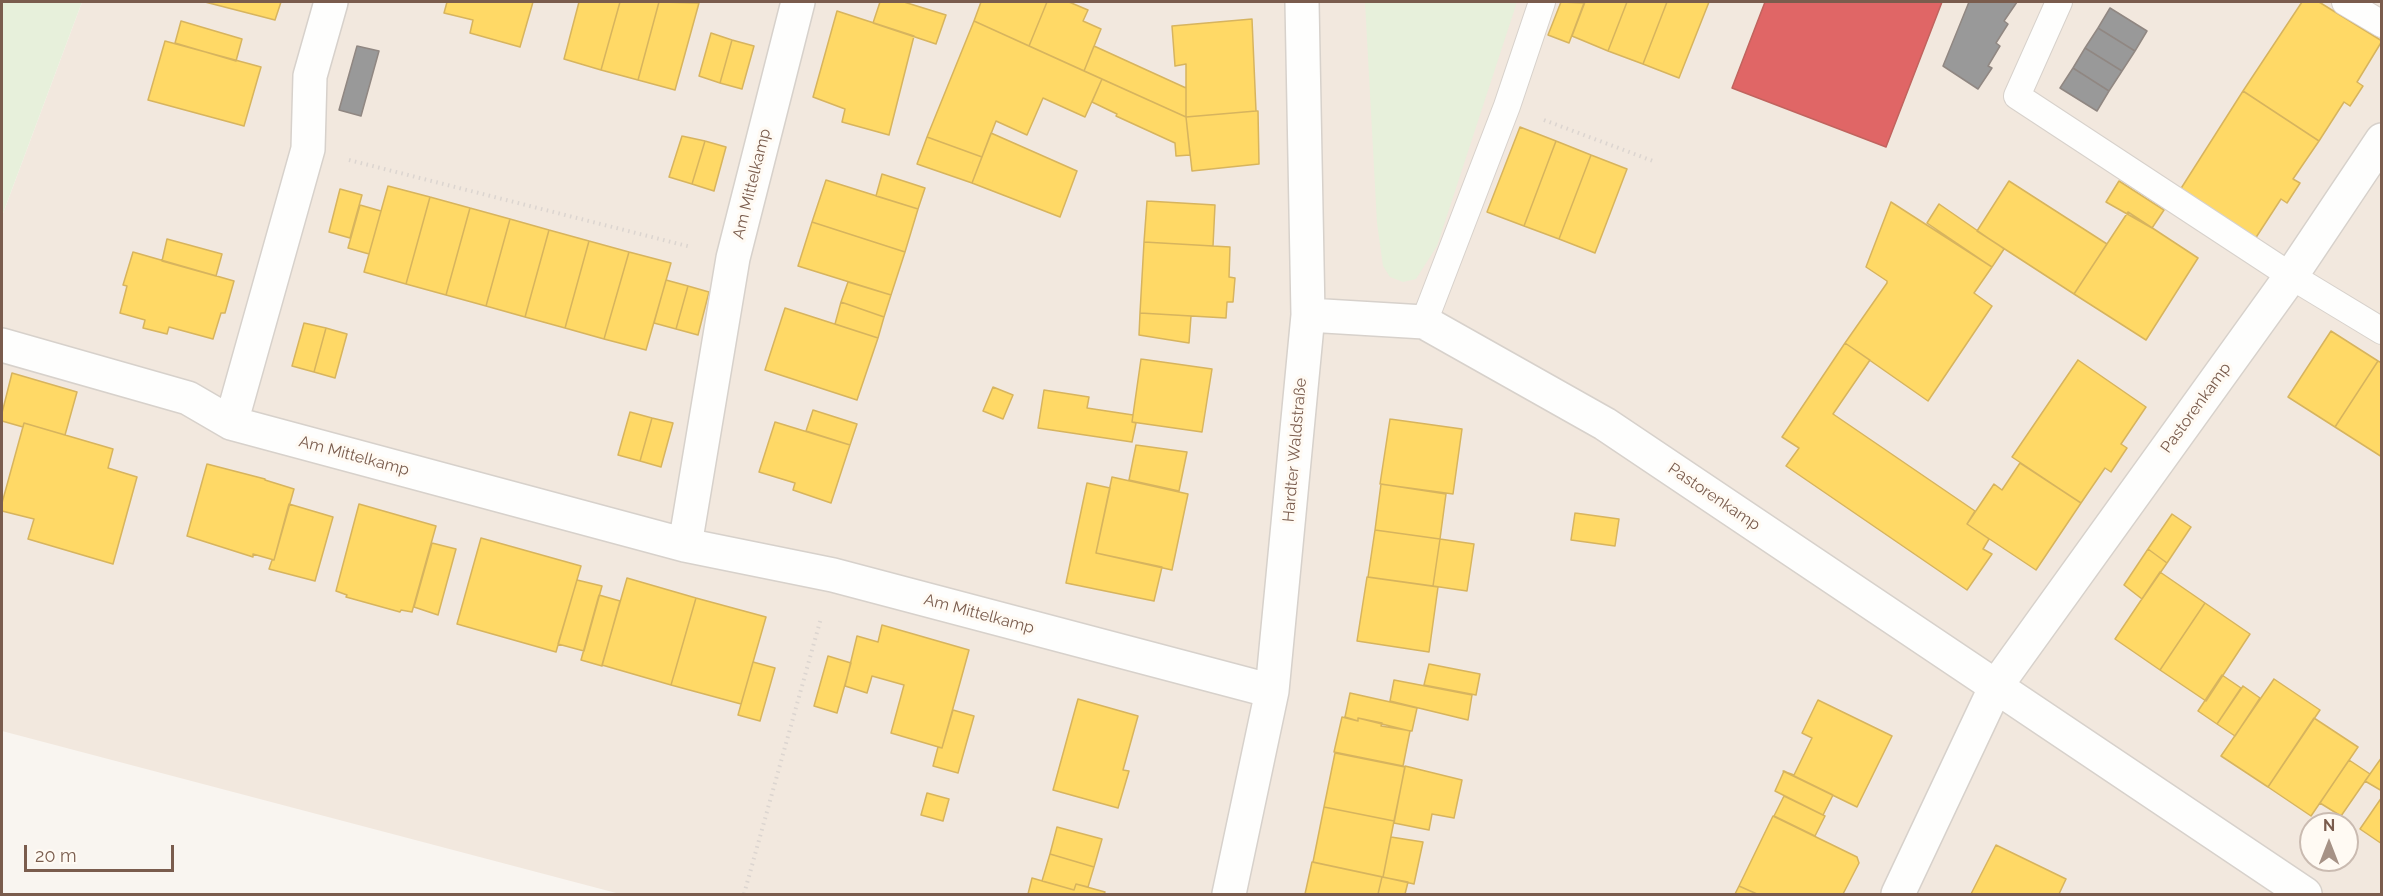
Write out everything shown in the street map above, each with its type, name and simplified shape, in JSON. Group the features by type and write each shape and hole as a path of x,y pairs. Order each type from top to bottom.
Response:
{"street":[{"path":"231,423 308,149 310,76 331,2"},
{"name":"Am Mittelkamp","path":"685,545 733,258 798,2"},
{"name":"Hardter Waldstraße","path":"1229,894 1272,691 1308,315 1302,2"},
{"name":"Pastorenkamp","path":"1898,894 1996,686 2291,276 2382,140"},
{"name":"Pastorenkamp","path":"1308,315 1424,322 1605,424 2305,894"},
{"name":"Am Mittelkamp","path":"2,345 188,398 231,423 685,545 832,575 1272,691"}],"lane":[{"path":"1424,322 1507,106 1542,2"},
{"path":"2059,2 2017,96 2291,276 2382,331"},
{"path":"2345,2 2382,24"}],"path":[{"path":"1507,106 1653,161"},
{"path":"308,149 733,258"},
{"path":"744,894 832,575"}],"shaded area":[{"path":"82,2 2381,2 2381,894 620,894 2,731 2,216"}],"green space":[{"path":"2,2 82,2 2,216"},
{"path":"1365,2 1517,2 1437,246 1416,279 1403,282 1390,277 1383,266 1377,223"}],"building: Wohnen":[{"path":"205,2 281,2 275,20"},
{"path":"447,2 533,2 520,47 470,33 473,20 444,13"},
{"path":"579,2 620,2 601,70 564,59"},
{"path":"620,2 659,2 638,80 601,70"},
{"path":"659,2 699,3 675,90 638,80"},
{"path":"880,2 904,2 946,15 936,44 873,23"},
{"path":"981,2 1047,2 1029,46 974,21"},
{"path":"1047,2 1069,2 1088,10 1083,21 1101,29 1084,71 1029,46"},
{"path":"1561,2 1584,3 1569,43 1548,35"},
{"path":"1585,2 1627,2 1608,51 1572,36"},
{"path":"1627,2 1667,2 1643,64 1608,51"},
{"path":"1667,2 1709,2 1679,78 1643,64"},
{"path":"2302,2 2319,2 2382,41 2357,82 2363,86 2350,106 2344,102 2319,141 2243,91"},
{"path":"837,11 914,36 889,135 842,122 845,109 813,97"},
{"path":"1252,19 1256,111 1186,117 1186,64 1175,66 1172,26"},
{"path":"181,21 242,39 236,61 175,43"},
{"path":"974,21 1102,79 1085,117 1043,98 1027,135 996,121 982,157 927,137"},
{"path":"711,33 732,40 720,83 699,76"},
{"path":"732,40 754,46 742,89 720,83"},
{"path":"165,41 261,67 244,126 148,100"},
{"path":"1094,46 1186,88 1186,117 1084,71"},
{"path":"1102,79 1186,117 1190,155 1176,156 1175,143 1116,116 1117,114 1092,102"},
{"path":"2243,91 2319,141 2293,179 2300,183 2287,203 2281,199 2255,239 2180,190"},
{"path":"1258,111 1259,164 1192,171 1186,117"},
{"path":"1520,127 1556,141 1524,226 1487,212"},
{"path":"991,133 1077,171 1060,217 972,183"},
{"path":"682,136 705,141 692,184 669,177"},
{"path":"927,137 982,157 972,183 917,164"},
{"path":"705,141 726,147 714,191 692,184"},
{"path":"1556,141 1591,155 1559,239 1524,226"},
{"path":"1591,155 1627,169 1595,253 1559,239"},
{"path":"882,174 925,188 918,209 876,196"},
{"path":"826,180 918,209 905,252 812,222"},
{"path":"2009,181 2107,244 2074,294 1977,231"},
{"path":"2119,181 2164,210 2152,228 2106,202"},
{"path":"388,186 430,197 406,284 364,272"},
{"path":"340,189 362,195 350,238 329,232"},
{"path":"430,197 470,208 446,295 406,284"},
{"path":"1147,201 1215,205 1213,246 1144,242"},
{"path":"1891,202 1992,267 1974,293 1992,306 1928,401 1845,343 1887,283 1866,267"},
{"path":"1939,204 2004,249 1992,267 1927,223"},
{"path":"360,205 381,211 369,254 348,248"},
{"path":"470,208 510,219 486,306 446,295"},
{"path":"2128,212 2198,258 2146,340 2074,294"},
{"path":"510,219 549,230 525,317 486,306"},
{"path":"812,222 905,252 891,295 798,266"},
{"path":"549,230 589,241 565,328 525,317"},
{"path":"167,239 222,254 216,276 162,261"},
{"path":"589,241 629,252 604,339 565,328"},
{"path":"1144,242 1230,247 1229,277 1235,278 1233,302 1227,302 1226,318 1140,313"},
{"path":"133,252 234,281 225,313 221,313 213,339 169,327 167,334 143,328 145,320 120,313 127,286 123,285"},
{"path":"629,252 671,263 646,350 604,339"},
{"path":"666,280 688,286 676,329 654,323"},
{"path":"848,282 891,295 884,317 841,302"},
{"path":"688,286 709,292 698,335 676,329"},
{"path":"841,302 884,317 878,338 835,324"},
{"path":"785,308 878,338 857,400 765,370"},
{"path":"1140,313 1191,316 1189,343 1139,335"},
{"path":"304,323 326,328 314,372 292,366"},
{"path":"326,328 347,334 335,378 314,372"},
{"path":"2331,331 2378,361 2335,427 2288,397"},
{"path":"1845,343 1870,360 1833,414 1975,511 1967,524 1989,539 1983,549 1992,554 1967,590 1786,466 1799,448 1782,437"},
{"path":"1141,359 1212,369 1202,432 1132,422"},
{"path":"2078,360 2146,407 2121,444 2127,448 2111,472 2105,468 2081,503 2012,457"},
{"path":"2378,361 2382,363 2382,457 2335,427"},
{"path":"12,373 77,392 65,435 24,423 23,427 2,421"},
{"path":"993,387 1013,395 1003,419 983,411"},
{"path":"1044,390 1089,397 1087,408 1133,415 1132,422 1136,423 1132,442 1038,428"},
{"path":"813,410 857,424 850,445 806,431"},
{"path":"630,412 652,418 640,461 618,455"},
{"path":"652,418 673,423 661,467 640,461"},
{"path":"1390,419 1462,429 1453,494 1380,484"},
{"path":"775,422 850,445 831,503 793,490 795,483 759,472"},
{"path":"24,423 113,449 108,468 137,477 113,564 28,539 34,519 2,511 2,503"},
{"path":"1136,445 1187,452 1179,491 1129,480"},
{"path":"2020,463 2081,503 2036,570 1967,524 1994,484 2002,490"},
{"path":"207,464 294,489 274,560 253,554 253,557 187,536"},
{"path":"1112,477 1188,494 1172,570 1096,553"},
{"path":"1087,483 1110,488 1096,553 1162,567 1154,601 1066,583"},
{"path":"1381,484 1446,494 1440,539 1375,530"},
{"path":"289,504 333,517 315,581 269,569 274,560"},
{"path":"359,504 436,526 412,612 401,610 400,612 346,597 347,595 336,591"},
{"path":"1575,513 1619,519 1615,546 1571,540"},
{"path":"2172,514 2191,527 2167,563 2148,549"},
{"path":"1375,530 1440,539 1433,586 1368,577"},
{"path":"481,538 581,566 556,652 457,624"},
{"path":"1440,539 1474,544 1467,591 1433,586"},
{"path":"432,543 456,549 438,615 414,607"},
{"path":"2148,549 2167,563 2142,599 2124,585"},
{"path":"2160,572 2205,603 2160,670 2115,639"},
{"path":"1367,577 1438,587 1429,652 1357,641"},
{"path":"627,578 696,598 671,685 602,665"},
{"path":"577,580 602,586 584,651 558,644"},
{"path":"599,595 620,601 602,666 581,660"},
{"path":"696,598 766,617 741,704 671,685"},
{"path":"2205,603 2250,634 2206,701 2160,670"},
{"path":"882,625 969,650 942,748 891,733 904,685 872,676 867,693 845,686 857,636 878,642"},
{"path":"828,656 851,663 837,713 814,706"},
{"path":"753,662 775,668 760,721 738,715"},
{"path":"1429,664 1480,674 1476,695 1424,685"},
{"path":"2222,675 2241,688 2217,724 2198,711"},
{"path":"2274,679 2320,710 2268,787 2221,756"},
{"path":"1394,680 1472,695 1468,720 1390,701"},
{"path":"2243,686 2260,698 2235,736 2217,724"},
{"path":"1350,693 1417,708 1412,731 1345,717"},
{"path":"1078,699 1138,716 1123,770 1129,771 1118,808 1053,790"},
{"path":"1818,700 1892,736 1857,807 1783,771 1794,775 1812,738 1802,733"},
{"path":"953,710 974,716 958,773 933,766 938,747 942,748"},
{"path":"1342,717 1358,721 1358,718 1410,731 1403,766 1334,752"},
{"path":"2314,718 2358,747 2314,812 2305,812 2268,787"},
{"path":"1335,753 1405,767 1394,821 1324,807"},
{"path":"2382,757 2382,791 2365,781"},
{"path":"2349,760 2370,774 2344,812 2335,812 2320,803"},
{"path":"1405,766 1462,780 1454,818 1432,814 1429,830 1394,823"},
{"path":"1784,771 1833,795 1823,815 1775,791"},
{"path":"927,793 949,799 943,821 921,815"},
{"path":"1784,796 1825,816 1815,836 1774,816"},
{"path":"2382,797 2382,844 2360,829"},
{"path":"1324,807 1394,821 1383,877 1313,862"},
{"path":"1773,816 1857,857 1859,863 1843,894 1757,894 1739,886"},
{"path":"1057,827 1102,839 1094,867 1050,854"},
{"path":"1391,837 1423,842 1414,884 1383,877"},
{"path":"1996,845 2066,879 2059,894 1971,894"},
{"path":"1050,854 1094,867 1088,887 1076,884 1074,890 1042,881"},
{"path":"1312,862 1382,877 1378,894 1305,894"},
{"path":"1382,877 1408,882 1405,894 1378,894"},
{"path":"1032,878 1074,890 1076,884 1105,892 1104,894 1028,894"},
{"path":"1739,886 1757,894 1735,894"}],"building: Handel":[{"path":"1765,2 1942,2 1886,147 1732,88"}],"building: Industrie":[{"path":"1969,2 2017,2 2004,21 2008,24 1996,43 2000,46 1988,66 1992,68 1978,89 1943,66"},
{"path":"2110,8 2147,31 2135,51 2098,28"},
{"path":"2098,28 2135,51 2122,71 2085,48"},
{"path":"357,46 379,51 361,116 339,110"},
{"path":"2085,48 2122,71 2109,91 2073,68"},
{"path":"2073,68 2109,91 2097,111 2060,88"}]}
